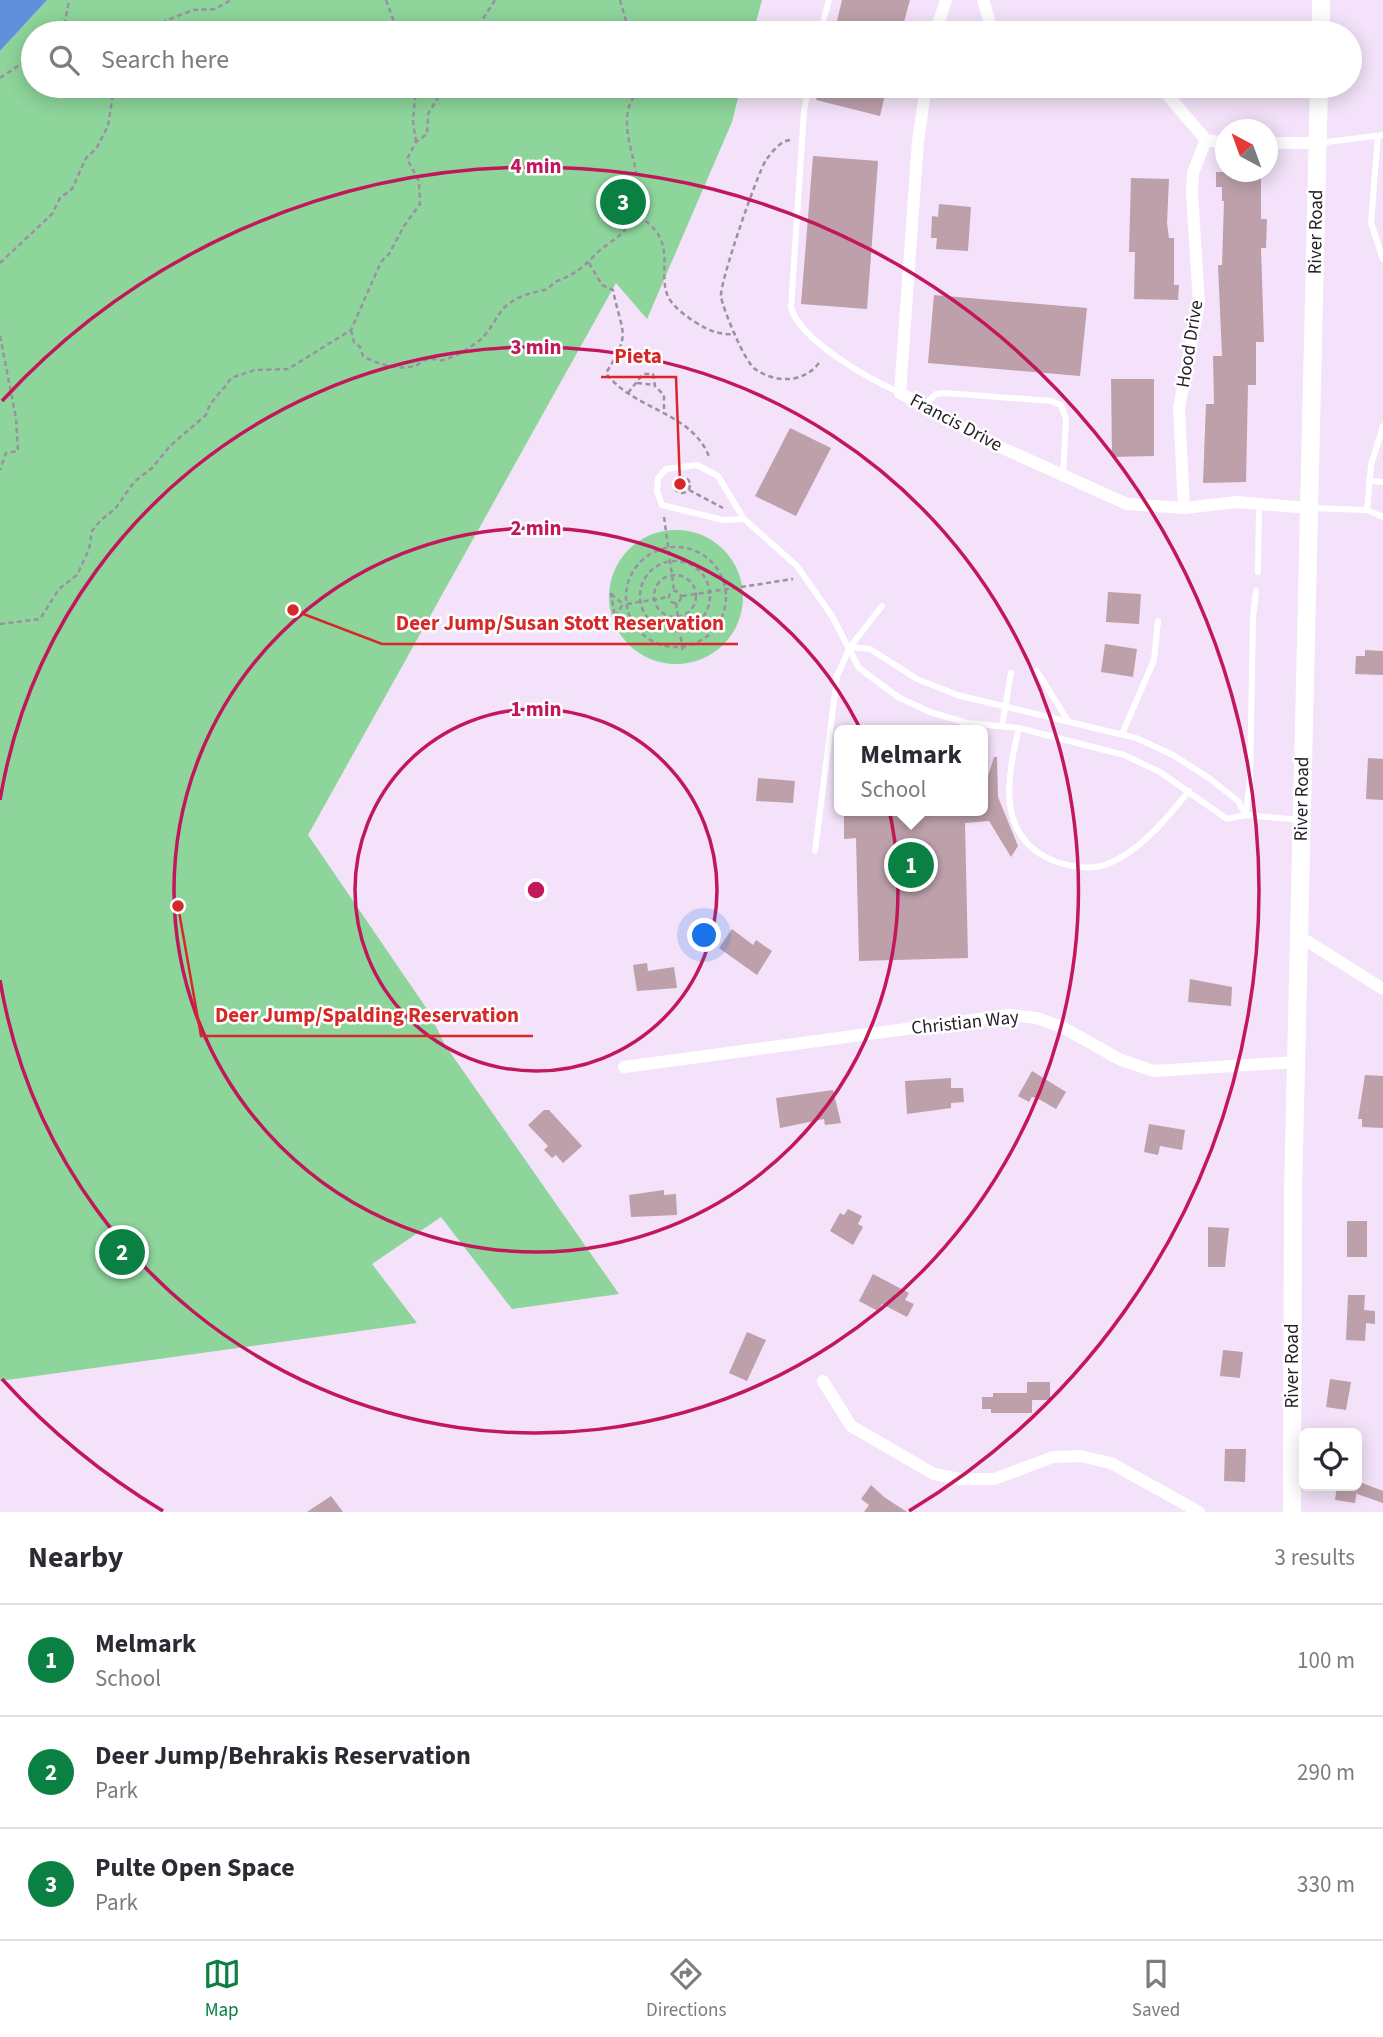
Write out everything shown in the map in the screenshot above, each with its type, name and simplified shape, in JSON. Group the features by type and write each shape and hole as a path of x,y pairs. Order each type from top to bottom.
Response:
{"main road":[{"path":"1321,0 1321,21"},
{"name":"River Road","path":"1292,1512 1291,1278 1319,98"}],"street":[{"path":"940,21 946,0"},
{"path":"983,0 989,21"},
{"name":"Francis Drive","path":"924,98 918,141 900,393 922,407 1062,477 1128,504 1184,508 1259,503 1309,508"},
{"path":"1170,98 1206,140 1215,141"},
{"name":"Hood Drive","path":"1184,508 1179,408 1199,304 1192,183 1206,140"},
{"path":"1278,143 1318,143"},
{"path":"1299,936 1383,989"},
{"name":"Christian Way","path":"624,1067 1009,1015 1037,1018 1062,1027 1121,1060 1154,1071 1296,1062"},
{"path":"823,1381 851,1426 934,1474 960,1479 993,1479 1053,1457 1080,1456 1111,1463 1199,1512"}],"lane":[{"path":"823,21 829,0"},
{"path":"807,98 790,308 802,330 876,382 900,393"},
{"path":"1318,143 1381,135 1371,223 1383,259"},
{"path":"922,407 936,394 945,393 1051,401 1061,405 1066,419 1062,477"},
{"path":"1367,510 1369,481 1383,426"},
{"path":"744,519 723,520 662,505 657,491 658,478 666,469 697,465 718,476 744,519 805,576 850,647 859,668 898,697 930,712 967,723 1019,729 1124,755 1189,791 1227,819 1246,815 1302,820"},
{"path":"1369,481 1383,482"},
{"path":"1258,572 1259,503"},
{"path":"1309,508 1367,510 1383,517"},
{"path":"1246,815 1250,780 1253,617 1256,591"},
{"path":"815,850 838,677 850,647 882,606"},
{"path":"1122,734 1154,660 1158,621"},
{"path":"850,647 870,649 917,679 957,695 1122,734 1173,755 1238,802 1246,815"},
{"path":"1037,671 1068,721"},
{"path":"1002,726 1008,707 1011,673"},
{"path":"1019,729 1007,786 1009,807 1016,826 1041,856 1087,869 1106,865 1133,849 1169,816 1189,791"}],"path":[{"path":"65,21 69,0"},
{"path":"167,21 194,10 215,9 231,0"},
{"path":"386,0 394,21"},
{"path":"482,21 495,0"},
{"path":"620,0 626,21"},
{"path":"0,78 21,65"},
{"path":"0,263 52,214 60,198 72,189 86,158 96,149 108,126 110,98"},
{"path":"415,98 416,142"},
{"path":"0,624 40,619 59,589 77,575 89,549 92,531 116,509 134,482 206,415 209,404 224,390 231,378 255,370 288,369 351,330 381,262 389,254 420,204 419,181 407,159 416,142 427,134 428,114 438,98"},
{"path":"351,330 353,340 363,356 373,362 411,368 430,358 442,360 477,343 496,324 508,305 530,292 549,289 589,264 596,254 620,238 638,203 636,170 626,122 634,98"},
{"path":"802,139 785,141 776,148 756,178 720,295 736,334 755,369 778,378 798,379 810,374 830,349"},
{"path":"633,215 635,220"},
{"path":"629,223 644,220 654,228 662,241 668,299 685,316 717,335 736,334"},
{"path":"589,264 602,285 613,290 621,321 623,348 606,373 623,390 687,425 698,435 718,476"},
{"path":"0,336 16,418 18,451 6,453 0,470"},
{"path":"628,393 643,374 653,374 655,386"},
{"path":"637,383 655,386 664,395 663,413"},
{"path":"676,480 687,480 689,490 682,494 677,492 674,487 676,480"},
{"path":"689,490 744,519"},
{"path":"624,604 669,597 674,590 662,505"},
{"path":"668,547 654,551 635,568 629,579 624,604 615,617 611,594 624,604 632,622 645,636 663,645 682,646 701,640 715,627 724,609 725,589 718,570 705,556 686,548 668,547"},
{"path":"670,561 687,563 698,569 707,579 710,592 705,616 696,625 681,632 656,626 645,615 640,602 642,585 649,573 670,561"},
{"path":"673,576 690,581 696,594 693,607 678,617 664,614 655,600 659,583 673,576"},
{"path":"676,603 682,596 805,576"},
{"path":"674,590 682,596"},
{"path":"669,597 676,603 683,653"}],"green space":[{"path":"47,0 762,0 756,21 28,21"},
{"path":"21,28 21,98 738,98 732,122 647,319 616,283 308,835 429,1012 445,1045 619,1294 512,1309 441,1217 372,1264 417,1323 0,1381 0,51"},
{"path":"676,530 702,535 723,550 738,571 743,597 738,623 723,644 702,659 676,664 650,659 629,644 614,623 609,597 614,571 629,550 650,535"}],"water":[{"path":"0,0 47,0 28,21 21,21 21,28 0,51"}],"building":[{"path":"842,0 910,0 904,21 837,21"},
{"path":"817,98 884,98 880,116"},
{"path":"813,156 878,161 867,309 801,304"},
{"path":"1131,178 1169,179 1167,223 1169,238 1174,238 1174,285 1179,285 1178,300 1134,299 1135,252 1129,252"},
{"path":"1216,182 1261,182 1261,219 1267,219 1266,248 1261,248 1264,342 1256,342 1256,385 1248,385 1246,482 1203,483 1206,404 1214,404 1213,356 1222,356 1218,265 1222,265 1224,201 1222,187 1216,187"},
{"path":"939,204 971,207 968,251 936,249 937,238 931,238 932,216 938,217"},
{"path":"934,295 1087,308 1080,376 928,363"},
{"path":"1111,379 1154,379 1154,456 1112,457"},
{"path":"790,428 831,448 796,516 755,496"},
{"path":"1108,592 1141,594 1139,624 1106,622"},
{"path":"1105,644 1137,649 1133,677 1101,672"},
{"path":"1365,650 1383,651 1383,675 1355,674 1356,656 1365,656"},
{"path":"994,757 997,757 998,797 1018,846 1011,857 989,821 965,823 968,958 859,961 856,838 844,839 844,816 988,816 988,776"},
{"path":"1368,758 1383,759 1383,800 1366,799"},
{"path":"758,778 795,781 793,803 756,801"},
{"path":"732,929 753,945 756,940 772,951 757,975 719,948"},
{"path":"647,963 648,971 674,967 677,988 637,991 633,965"},
{"path":"1190,979 1232,987 1231,1006 1188,1002"},
{"path":"1032,1071 1066,1092 1056,1109 1037,1098 1032,1097 1029,1102 1018,1096"},
{"path":"1365,1075 1383,1076 1383,1128 1362,1127 1362,1119 1358,1119"},
{"path":"951,1078 951,1088 963,1088 964,1102 951,1103 951,1108 907,1114 905,1081"},
{"path":"833,1090 841,1123 825,1125 824,1119 780,1128 776,1098"},
{"path":"544,1110 549,1110 582,1146 563,1163 556,1155 552,1158 544,1150 548,1146 528,1125"},
{"path":"1149,1124 1185,1130 1182,1150 1160,1146 1158,1155 1144,1152"},
{"path":"664,1190 664,1195 676,1194 677,1215 631,1217 629,1195"},
{"path":"848,1209 862,1216 858,1224 863,1227 853,1245 830,1231 840,1213 844,1215"},
{"path":"1347,1221 1367,1221 1367,1257 1347,1257"},
{"path":"1208,1227 1229,1228 1225,1267 1208,1267"},
{"path":"873,1274 909,1293 905,1300 914,1304 907,1317 882,1304 878,1311 859,1301"},
{"path":"1348,1295 1365,1295 1364,1310 1375,1311 1375,1324 1366,1323 1365,1341 1346,1340"},
{"path":"747,1332 766,1340 747,1381 729,1373"},
{"path":"1223,1350 1243,1352 1240,1378 1220,1376"},
{"path":"1330,1379 1351,1382 1346,1410 1326,1407"},
{"path":"1027,1382 1050,1382 1050,1400 1032,1400 1032,1413 991,1413 991,1409 982,1409 982,1397 993,1397 993,1393 1027,1393"},
{"path":"1225,1449 1246,1449 1245,1482 1224,1481"},
{"path":"1362,1483 1383,1491 1383,1503 1357,1494 1357,1491 1362,1491"},
{"path":"871,1485 907,1512 864,1512 869,1505 861,1499"},
{"path":"1336,1491 1357,1491 1355,1503 1335,1500"},
{"path":"331,1496 343,1512 307,1512"}],"place":[{"name":"Pulte Open Space","path":"623,202"},
{"name":"Pieta","path":"680,484"},
{"name":"Deer Jump/Susan Stott Reservation","path":"293,610"},
{"name":"Melmark","path":"911,865"},
{"name":"Deer Jump/Spalding Reservation","path":"178,906"},
{"name":"Deer Jump/Behrakis Reservation","path":"122,1252"}]}
